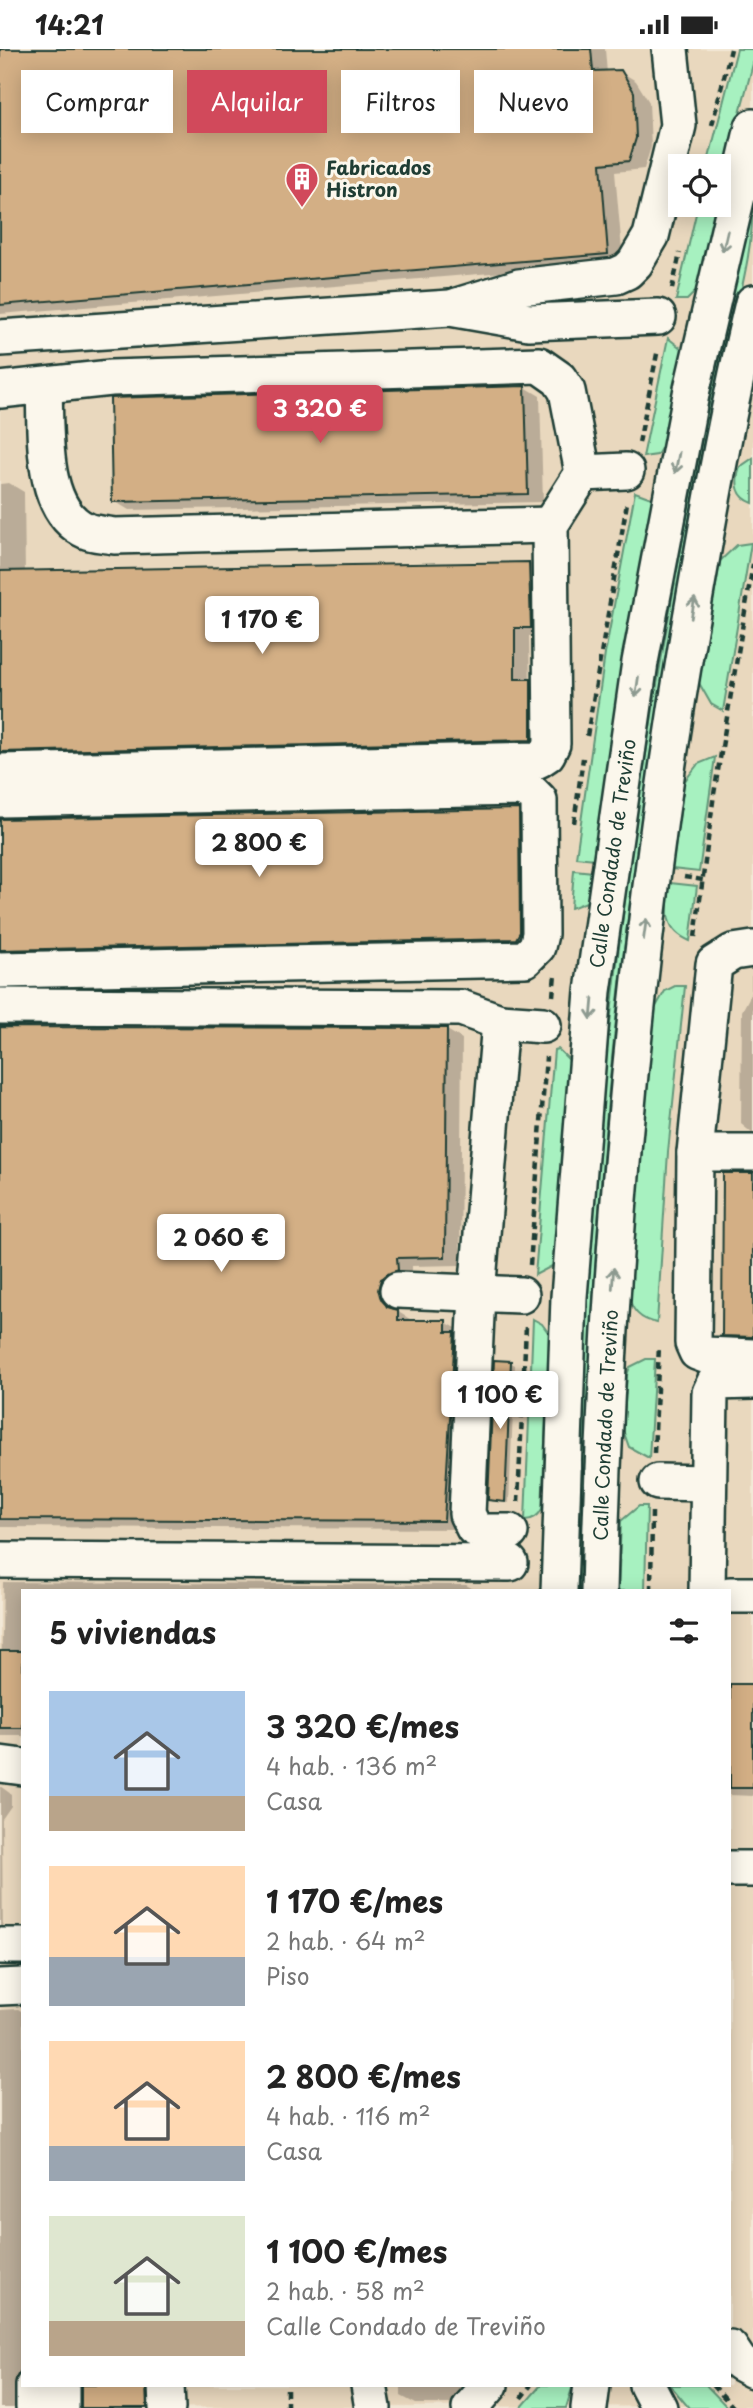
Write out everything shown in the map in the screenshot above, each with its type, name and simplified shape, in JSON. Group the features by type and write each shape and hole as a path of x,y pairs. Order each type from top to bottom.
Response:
{"street":[{"path":"0,338 450,308 519,287 616,276 635,263 651,236 678,125 670,49"},
{"name":"Calle Condado de Treviño","path":"559,1589 569,1297 597,966 640,662 689,401 753,127"},
{"name":"Calle Condado de Treviño","path":"599,1589 604,1388 641,958 675,717 704,543 753,303"},
{"path":"450,308 529,323 658,317"},
{"path":"0,390 111,378 539,365 559,379 567,391 583,473 550,526 552,744 547,754 538,760 0,772"},
{"path":"44,387 48,473 64,514 87,531 114,535 550,526"},
{"path":"583,473 626,471"},
{"path":"0,799 520,789 532,793 539,800 547,935 525,959 0,970"},
{"path":"753,949 733,952 705,964 695,1153 679,1342 705,1356 753,1357"},
{"path":"0,1006 461,1008 500,1022 542,1025"},
{"path":"0,1560 495,1562 485,1532 474,1528 467,1514 477,1293 500,1022"},
{"path":"695,1153 753,1153"},
{"path":"398,1290 521,1295"},
{"path":"707,1589 710,1393 715,1382 753,1381"},
{"path":"658,1482 708,1483"},
{"path":"731,1595 753,1595"},
{"path":"0,1764 21,1767"},
{"path":"731,1869 753,1869"},
{"path":"0,1946 21,1946"},
{"path":"0,1987 21,1986"},
{"path":"731,2350 740,2363 753,2369"},
{"path":"34,2387 34,2408"},
{"path":"61,2387 61,2408"},
{"path":"166,2387 167,2408"},
{"path":"369,2387 373,2408"},
{"path":"470,2408 488,2387"},
{"path":"589,2408 592,2387"},
{"path":"648,2387 659,2408"}],"path":[{"path":"710,130 731,49"},
{"path":"287,2387 287,2408"},
{"path":"715,2387 734,2408"}],"shaded area":[{"path":"0,49 753,49 753,2406 0,2408"}],"green space":[{"path":"737,49 753,49 753,64 729,154 710,154"},
{"path":"753,202 750,245 685,572 634,871 601,1179 589,1385 582,1589 575,1589 589,1265 617,960 666,634 706,417"},
{"path":"695,217 713,217 696,291 687,300 676,300"},
{"path":"668,338 682,349 682,355 663,445 657,455 643,457"},
{"path":"753,458 753,503 743,497 737,483 740,467"},
{"path":"635,492 654,499 634,598 595,859 576,857 605,654"},
{"path":"751,543 723,711 711,704 699,683 720,561 737,545"},
{"path":"715,757 699,872 672,869 684,782 698,764"},
{"path":"574,870 593,872 589,901 571,908"},
{"path":"670,883 697,886 690,941 675,931 668,917"},
{"path":"675,986 685,986 668,1152 657,1323 638,1314 629,1295 654,1010 665,991"},
{"path":"558,1049 570,1061 554,1265 535,1275 554,1050"},
{"path":"533,1319 542,1324 550,1335 542,1509 535,1517 525,1520"},
{"path":"646,1359 655,1359 649,1458 629,1447 623,1430 627,1375 630,1367"},
{"path":"639,1506 647,1506 645,1589 618,1589 621,1521"},
{"path":"539,2387 572,2387 566,2408 521,2408"},
{"path":"672,2387 708,2387 728,2408 689,2408"}],"building":[{"name":"Fabricados Histron","path":"0,49 591,49 593,70 474,70 474,133 593,133 593,71 621,70 634,92 636,138 629,161 601,164 608,254 0,305"},
{"path":"525,386 528,494 112,502 110,398"},
{"path":"529,562 531,628 515,628 515,679 531,679 531,740 0,752 0,571"},
{"path":"519,809 520,932 516,939 0,950 0,819"},
{"path":"0,1027 447,1028 445,1257 397,1258 398,1270 381,1279 378,1290 387,1307 398,1310 398,1320 446,1320 446,1332 455,1332 444,1521 0,1519"},
{"path":"723,1173 753,1173 753,1337 722,1336"},
{"path":"494,1360 511,1361 505,1502 488,1500"},
{"path":"0,1651 21,1651 21,1728 0,1728"},
{"path":"731,1684 753,1684 753,1788 731,1788"},
{"path":"81,2387 146,2387 147,2408 81,2408"}],"place":[{"name":"Fabricados Histron","path":"302,209"}]}
